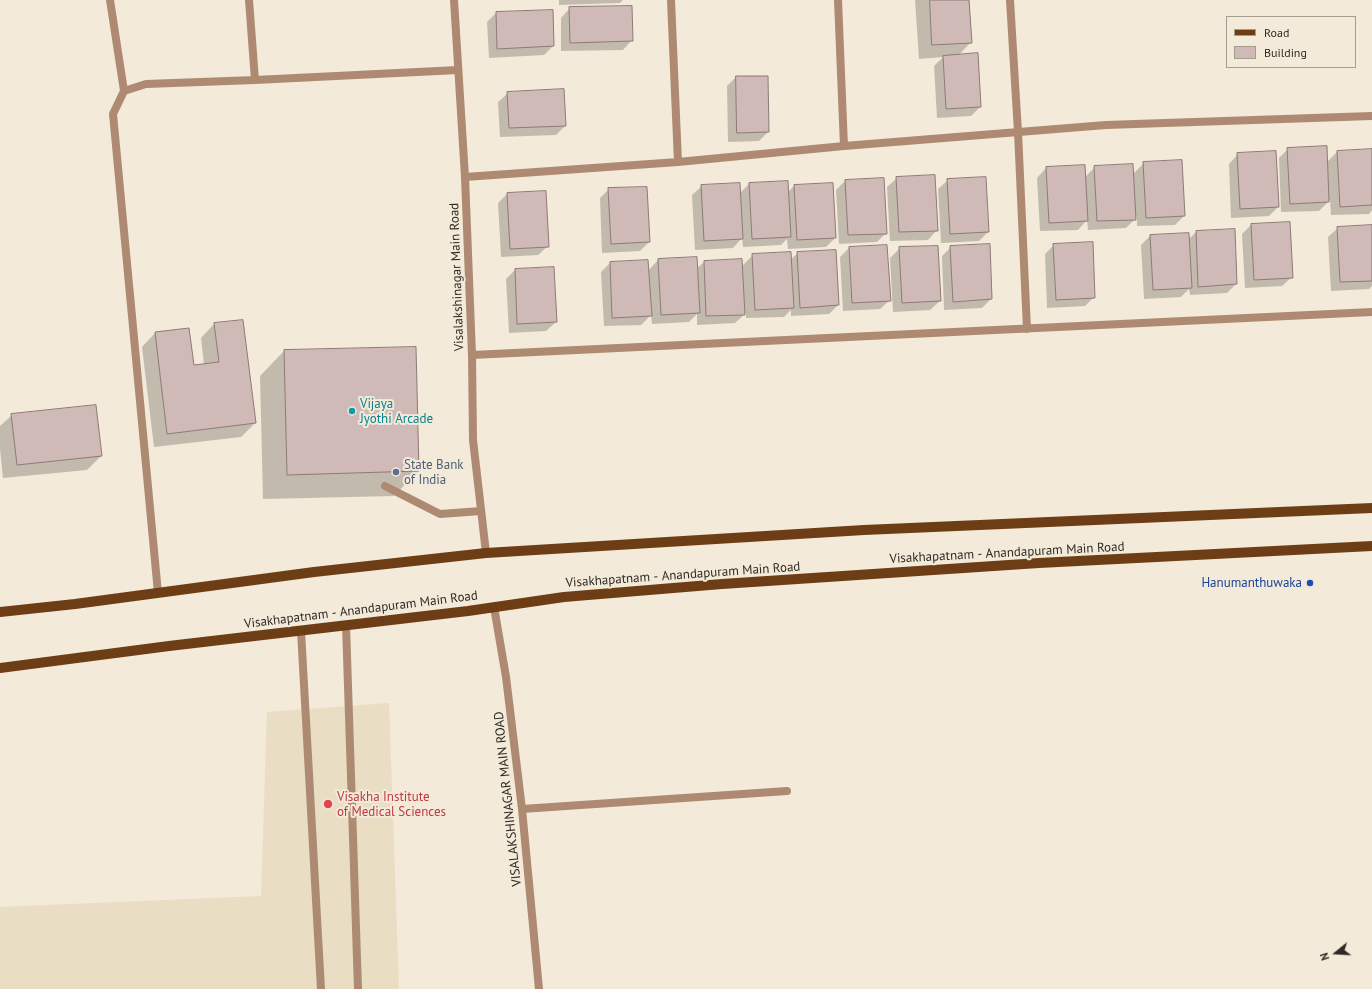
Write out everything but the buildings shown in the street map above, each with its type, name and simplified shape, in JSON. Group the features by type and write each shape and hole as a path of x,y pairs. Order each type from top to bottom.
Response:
{"main road":[{"path":"0,612 314,572 486,553 872,530 1372,508"},
{"name":"Visakhapatnam - Anandapuram Main Road","path":"0,668 564,597 722,584 1039,563 1372,546"}],"street":[{"path":"110,0 124,91 113,114 158,593"},
{"path":"249,0 255,80"},
{"name":"Visalakshinagar Main Road","path":"454,0 465,177 472,355 473,440 486,553"},
{"path":"671,0 678,162"},
{"path":"838,0 844,146"},
{"path":"1010,0 1027,329"},
{"path":"124,91 146,84 458,70"},
{"path":"465,177 678,162 844,146 1106,125 1372,116"},
{"path":"472,355 1372,312"},
{"path":"385,486 440,514 481,511"},
{"name":"VISALAKSHINAGAR MAIN ROAD","path":"494,607 506,677 522,809 539,989"},
{"path":"346,625 358,989"},
{"path":"301,631 321,989"},
{"path":"522,809 787,791"}],"shaded area":[{"name":"Visakha Institute of Medical Sciences","path":"389,703 399,989 0,989 0,907 261,896 267,712"}],"place":[{"name":"Vijaya Jyothi Arcade","path":"352,411"},
{"name":"State Bank of India","path":"396,472"},
{"name":"Hanumanthuwaka","path":"1310,583"},
{"name":"Visakha Institute of Medical Sciences","path":"328,804"}]}
